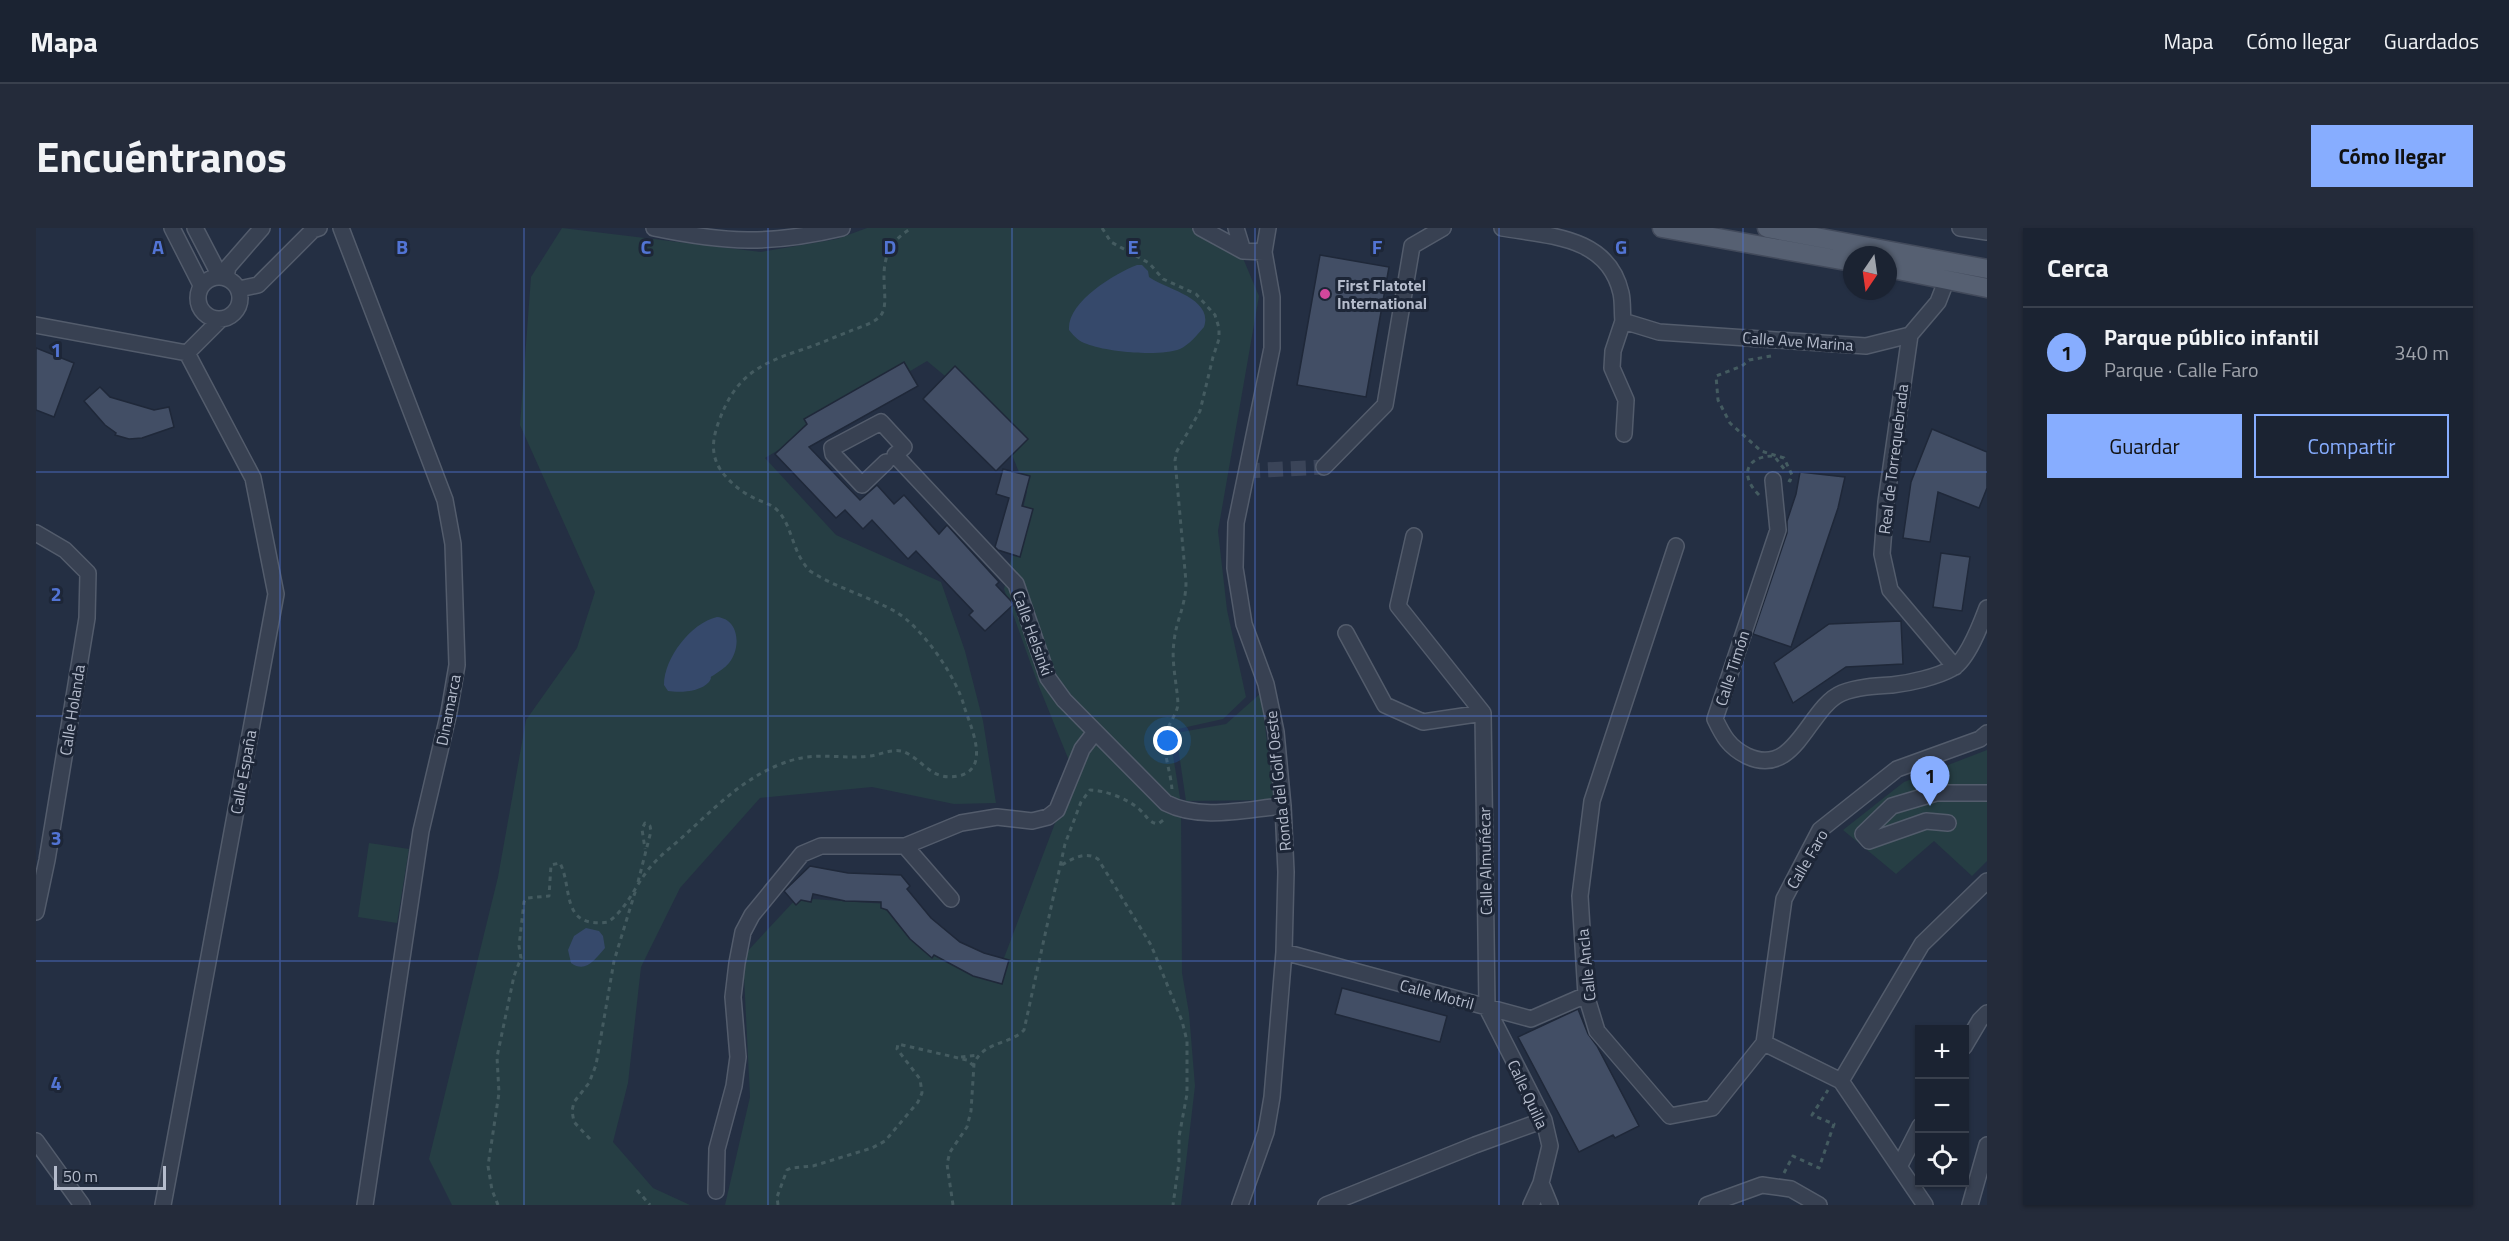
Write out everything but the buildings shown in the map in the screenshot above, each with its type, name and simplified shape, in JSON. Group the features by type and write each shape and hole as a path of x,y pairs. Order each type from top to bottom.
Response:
{"main road":[{"path":"1662,228 1843,260"},
{"path":"1767,228 1987,268"},
{"path":"1897,270 1987,297"},
{"path":"1897,270 1987,288"}],"street":[{"path":"172,228 201,285"},
{"path":"195,228 223,277 238,289 240,300 238,307 228,317 221,319 202,311 198,299 201,285 209,278 223,277"},
{"path":"223,277 228,267 262,228"},
{"path":"238,289 258,285 313,230 319,228"},
{"name":"Dinamarca","path":"341,228 445,500 453,544 457,665 449,712 421,831 365,1205"},
{"path":"654,228 738,242 772,241 842,228"},
{"path":"1201,228 1243,251 1264,252"},
{"path":"1236,228 1243,251"},
{"name":"Ronda del Golf Oeste","path":"1240,1205 1266,1132 1272,1097 1284,952 1286,872 1276,732 1266,684 1244,624 1234,568 1236,523 1272,348 1272,297 1264,252 1268,228"},
{"path":"1324,467 1385,405 1413,246 1443,228"},
{"path":"1502,228 1573,240 1595,251 1610,269 1620,292 1623,321 1613,351 1612,368 1626,400 1623,434"},
{"path":"1960,228 1987,232"},
{"path":"1910,335 1938,302 1945,284"},
{"path":"36,326 187,353 221,319"},
{"name":"Calle Ave Marina","path":"1623,321 1659,332 1866,346 1910,335"},
{"name":"Real de Torrequebrada","path":"1910,335 1886,502 1882,554 1890,590 1955,667"},
{"name":"Calle España","path":"163,1205 276,594 253,478 187,353"},
{"name":"Calle Helsinki","path":"886,462 862,485 832,454 832,448 881,422 904,447 895,455 1016,584 1048,678 1064,700 1152,791 1179,810 1195,813 1283,806"},
{"name":"Calle Timón","path":"1778,480 1778,530 1715,719 1724,739 1738,751 1758,761 1775,758 1796,746 1822,709 1840,694 1862,688 1910,683 1955,667"},
{"name":"Calle Holanda","path":"36,533 65,550 88,573 87,618 47,860 36,912"},
{"path":"1346,633 1385,705 1423,722 1483,713 1398,606 1414,536"},
{"name":"Calle Ancla","path":"1676,546 1592,801 1580,896 1587,996 1597,1031 1670,1116 1712,1108 1764,1043"},
{"path":"1955,667 1976,637 1987,608"},
{"name":"Calle Almuñécar","path":"1483,713 1487,1008"},
{"path":"716,1191 717,1149 734,1086 738,1057 733,997 736,963 743,932 752,915 802,854 821,846 905,846 961,823 997,818 1032,821 1048,817 1057,810 1082,749 1095,732"},
{"name":"Calle Faro","path":"1764,1043 1784,899 1820,830 1898,769 1980,739 1987,733"},
{"path":"1948,823 1926,821 1869,841 1863,834 1892,806 1936,793 1987,793"},
{"path":"905,846 951,899"},
{"path":"1841,1081 1922,944 1987,881"},
{"name":"Calle Motril","path":"1284,952 1531,1019 1587,996"},
{"name":"Calle Quilla","path":"1487,1008 1545,1120 1550,1146 1541,1183 1531,1205"},
{"path":"1969,1040 1980,1020 1987,1013"},
{"path":"1764,1043 1841,1081 1925,1205"},
{"path":"1326,1205 1475,1145 1545,1120"},
{"path":"1900,1165 1916,1133"},
{"path":"36,1141 82,1205"},
{"path":"1970,1205 1987,1145"},
{"path":"1541,1183 1550,1205"},
{"path":"1707,1205 1762,1185 1791,1190 1819,1205"}],"path":[{"path":"498,1205 492,1190 488,1166 499,1093 497,1057 514,976 521,958 519,946 525,899 549,896 550,865 557,862 562,868 566,894 571,907 578,915 589,922 599,924 608,922 616,917 653,865 731,794 750,780 797,758 817,754 870,756 894,750 903,752 940,775 954,777 968,773 975,765 977,753 975,736 967,720 961,695 947,670 910,622 897,612 810,571 803,564 782,516 776,508 754,498 736,486 720,469 713,446 714,432 727,402 736,386 749,373 768,361 877,319 884,306 885,256 891,245 912,228"},
{"path":"1102,228 1111,242 1149,263 1163,279 1197,294 1211,310 1219,328 1219,339 1200,411 1175,460 1186,600 1173,644 1177,712 1167,730 1165,746 1172,796"},
{"path":"1778,480 1790,481 1791,475 1784,458 1761,451 1730,423 1718,400 1716,376 1742,366 1749,360 1780,355"},
{"path":"953,1058 980,1054 996,1044 1019,1035 1024,1030 1073,819 1090,790 1096,790 1131,804 1151,823 1158,824 1165,821 1171,812"},
{"path":"590,1139 574,1122 572,1110 574,1102 589,1083 596,1065 614,961 651,831 650,826 645,823 642,829 645,849"},
{"path":"1061,866 1070,860 1086,855 1092,855 1098,859 1151,945 1182,1021 1187,1041 1188,1094 1179,1137 1179,1162 1173,1205"},
{"path":"778,1205 777,1197 787,1170 821,1164 872,1148 885,1141 918,1102 922,1093 920,1079 899,1054 898,1044 967,1060 974,1067"},
{"path":"953,1205 948,1164 950,1152 968,1127 974,1067 980,1054"},
{"path":"1781,1180 1793,1156 1819,1168 1834,1124 1812,1115 1828,1090"},
{"path":"637,1190 650,1205"}],"green space":[{"path":"562,228 761,252 837,239 867,228 1191,228 1242,256 1259,296 1218,531 1227,610 1246,697 1223,719 1169,731 1181,804 1182,973 1189,1013 1195,1086 1181,1205 725,1205 750,1097 743,956 797,898 887,904 996,979 1074,773 1038,684 1004,589 1027,492 998,420 927,361 765,458 836,535 941,582 965,651 983,721 996,803 954,804 872,787 760,798 680,888 641,967 628,1083 613,1142 653,1188 690,1205 452,1205 429,1159 498,877 526,720 577,648 595,592 520,425 531,277"},
{"path":"1261,693 1274,800 1186,801 1176,733 1226,724"},
{"path":"1987,750 1987,861 1972,876 1934,841 1896,874 1843,830 1904,782"},
{"path":"369,843 409,849 397,923 358,917"}],"water":[{"path":"1137,265 1142,265 1148,271 1149,277 1195,302 1202,309 1205,317 1204,327 1180,349 1160,353 1134,353 1096,347 1075,337 1069,330 1070,320 1076,309 1105,282"},
{"path":"717,617 725,619 734,629 737,643 733,657 724,668 700,688 684,692 668,691 664,685 665,675 674,653 698,626"},
{"path":"586,928 599,931 603,936 605,948 590,964 581,967 571,963 568,950 574,936"}],"tunnel":[{"path":"1245,471 1324,467"}],"place":[{"name":"First Flatotel International","path":"1325,294"},
{"name":"Parque público infantil","path":"1930,806"}]}
